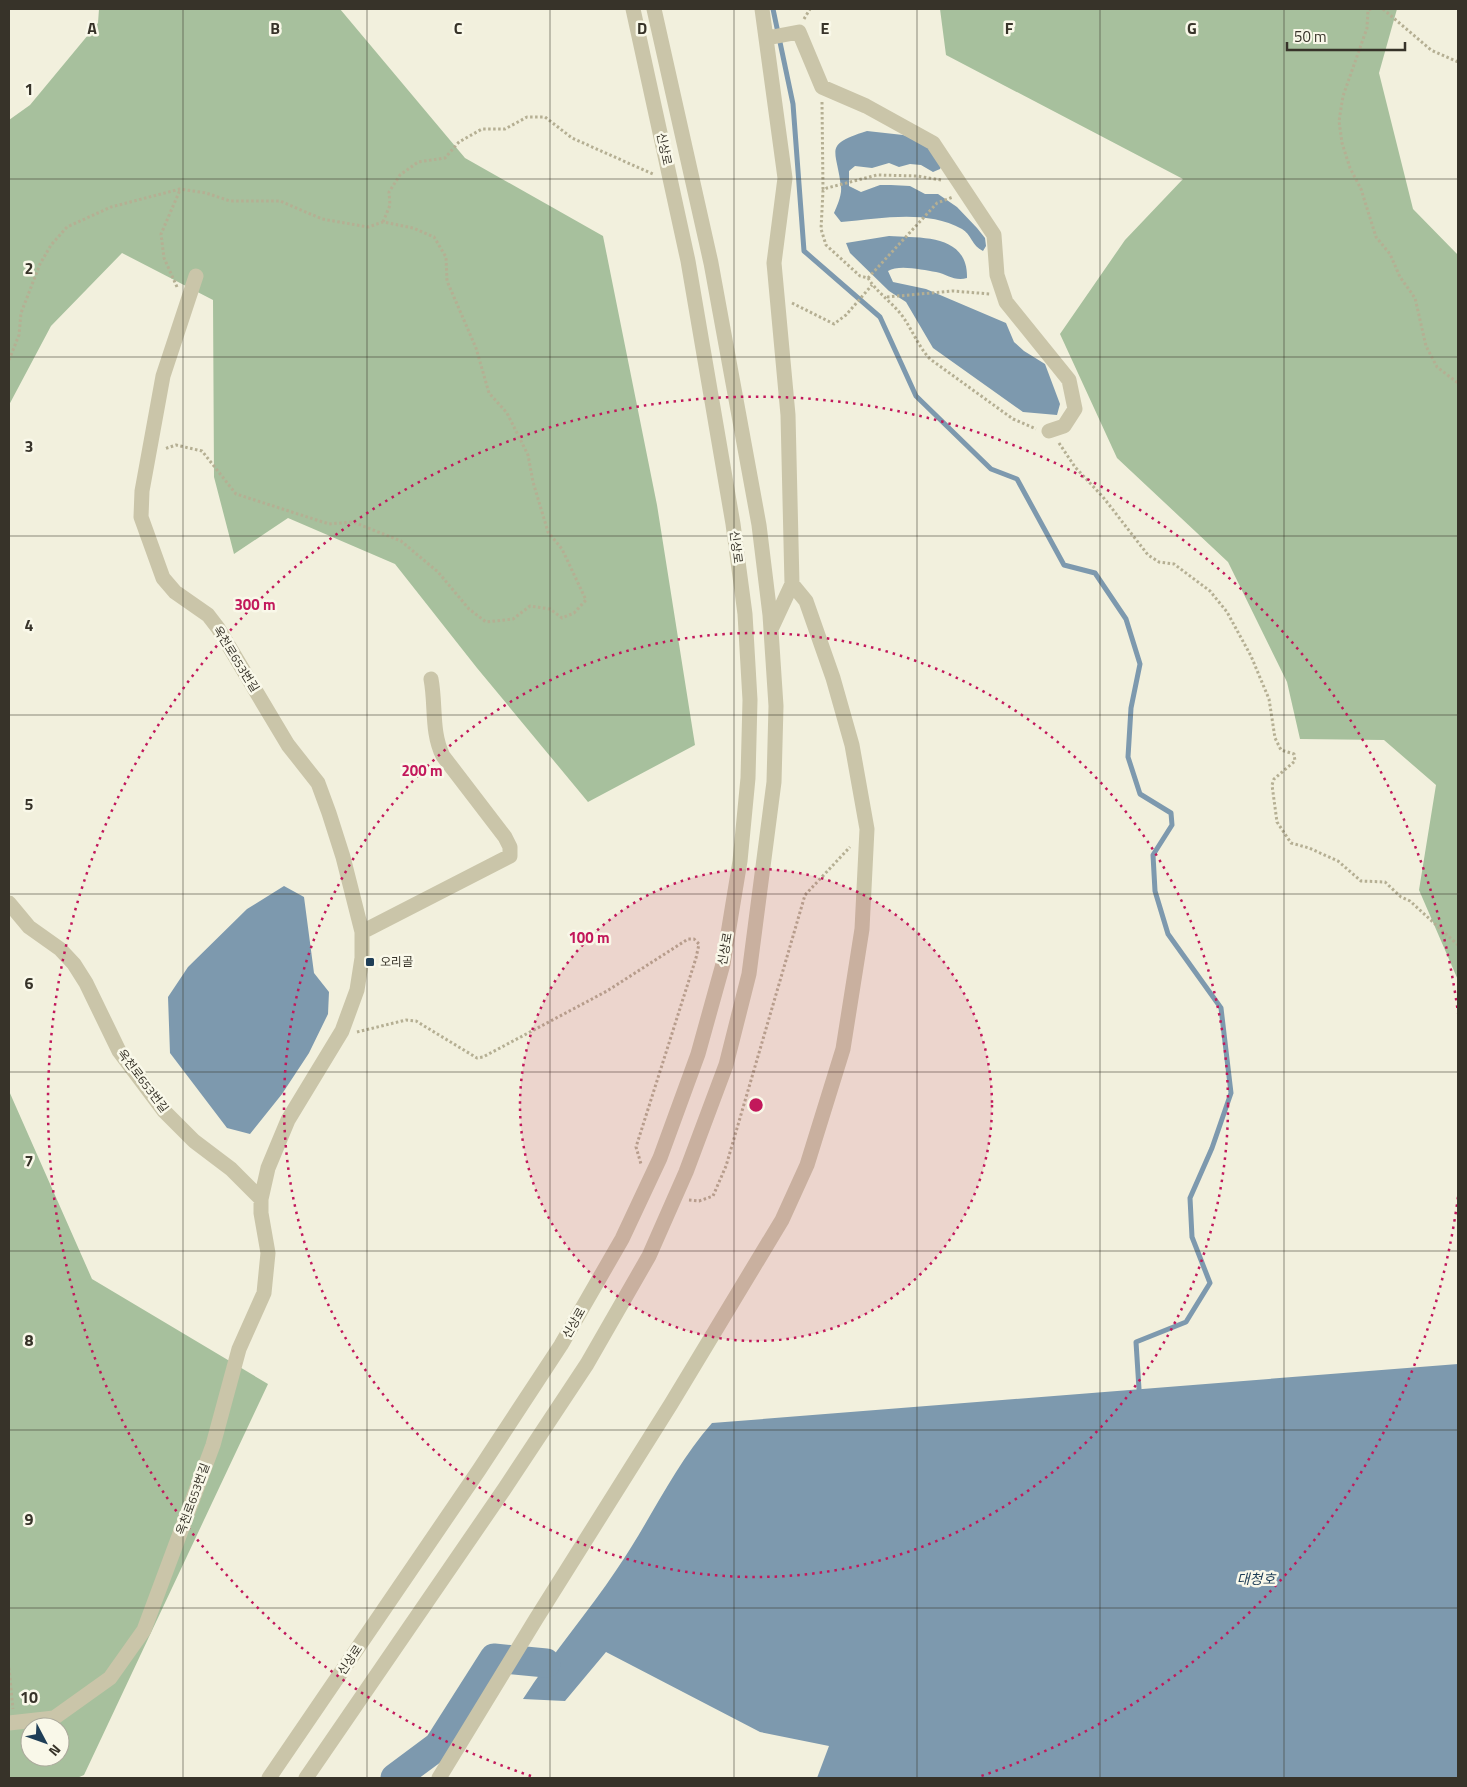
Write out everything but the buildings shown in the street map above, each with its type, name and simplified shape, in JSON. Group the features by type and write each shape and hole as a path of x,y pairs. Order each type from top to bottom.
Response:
{"street":[{"name":"신상로","path":"269,1778 479,1470 561,1345 622,1239 660,1158 698,1054 723,964 740,852 748,778 750,700 745,614 733,524 688,261 633,9"},
{"name":"신상로","path":"306,1778 506,1488 587,1364 649,1256 686,1172 726,1065 749,974 774,782 776,706 771,630 759,525 711,263 654,9"},
{"path":"762,9 785,178 774,263 788,415 792,584 771,630"},
{"path":"767,38 799,32 822,86 866,106 933,143 994,235 997,275 1006,302 1069,380 1075,409 1064,426 1049,431"},
{"name":"옥천로653번길","path":"11,1723 54,1718 110,1678 144,1630 213,1445 239,1349 264,1293 268,1253 261,1213 261,1199 268,1168 288,1120 342,1031 357,990 362,958 362,932 343,857 318,783 288,744 218,628 208,615 175,592 163,578 141,517 142,491 163,376 196,276"},
{"path":"440,1778 536,1619 672,1404 785,1214 807,1165 843,1049 862,930 867,829 852,745 833,678 806,601 792,584"},
{"path":"362,932 510,856 510,846 505,837 443,756 437,743 435,702 431,679"},
{"name":"옥천로653번길","path":"9,903 29,927 60,949 74,964 97,1004 119,1051 164,1111 194,1141 230,1168 261,1199"}],"path":[{"path":"1371,9 1368,10 1367,28 1343,96 1339,121 1342,143 1350,168 1361,189 1376,238 1390,254 1400,277 1415,298 1426,346 1437,367 1458,383"},
{"path":"1384,9 1431,50 1458,62"},
{"path":"822,86 823,191 821,229 826,245 860,276 868,278 872,285 886,297 902,315 919,347 930,359 1013,419 1031,428 1055,434 1062,451 1103,497 1148,555 1159,562 1174,564 1182,569 1210,590 1228,612 1251,656 1269,699 1275,738 1281,750 1294,754 1295,762 1274,779 1272,784 1277,822 1291,843 1310,848 1338,861 1361,881 1385,882 1401,898 1410,901 1458,945"},
{"path":"384,222 390,205 389,192 400,175 418,162 445,158 459,142 482,129 505,129 527,117 545,117 572,138 652,174 670,178"},
{"path":"823,191 827,188 877,175 917,176 961,184"},
{"path":"179,291 164,258 161,234 180,189"},
{"path":"9,360 19,335 21,313 40,264 51,245 67,227 111,207 180,189 206,193 230,201 280,201 322,219 368,227 384,222 413,228 434,237 446,256 448,281 476,348 489,393 507,413 528,454 533,482 548,532 562,549 586,600 574,613 562,618 550,609 530,606 513,619 486,622 469,609 438,572 401,541 354,522 329,524 236,494 202,451 176,444 148,458"},
{"path":"868,278 936,203 951,198"},
{"path":"788,302 834,324 846,315 872,285"},
{"path":"886,297 953,290 981,295 1004,293"},
{"path":"684,1198 699,1201 713,1196 716,1190 756,1069 805,895 854,843"},
{"path":"359,1032 406,1020 416,1021 477,1058 483,1057 607,992 688,939 694,938 699,944 696,958 636,1147 643,1169"},
{"path":"9,1668 13,1699 11,1723"}],"green space":[{"path":"99,9 340,9 465,158 603,236 657,505 695,745 588,802 477,668 395,564 288,518 234,554 214,477 213,300 122,253 51,326 9,405 9,120 30,105 98,23"},
{"path":"940,9 1397,9 1379,73 1413,209 1458,255 1458,980 1419,890 1436,785 1384,740 1300,739 1287,682 1228,562 1117,458 1060,334 1125,240 1183,179 946,55"},
{"path":"9,1091 92,1279 268,1384 84,1775 77,1778 9,1778"}],"water":[{"path":"867,131 903,135 923,141 943,163 940,169 933,172 921,165 910,164 899,167 889,163 872,168 855,166 849,171 849,186 861,192 880,185 910,186 925,194 938,194 957,207 985,238 986,246 983,251 976,246 962,229 933,219 903,217 841,222 834,213 841,190 836,150 843,140"},
{"path":"889,236 941,241 960,253 965,264 967,278 955,278 936,272 911,268 898,268 888,271 893,282 926,289 1006,323 1014,342 1024,351 1045,364 1060,404 1057,415 1023,412 933,348 906,302 889,291 850,253 846,243"},
{"path":"284,886 304,897 314,973 329,992 328,1014 309,1053 282,1094 250,1134 227,1128 170,1053 168,997 188,967 247,909"},
{"name":"대청호","path":"1458,1364 1458,1778 817,1778 829,1746 760,1732 606,1652 565,1701 523,1699 617,1569 674,1475 712,1423"}],"waterway":[{"path":"773,9 793,104 804,251 880,317 916,396 991,469 1017,479 1064,565 1095,573 1126,619 1140,664 1131,708 1128,757 1140,794 1171,813 1172,825 1153,855 1155,891 1168,934 1221,1008 1231,1093 1212,1148 1190,1198 1192,1237 1210,1283 1186,1322 1136,1342 1139,1389"},
{"path":"395,1778 438,1746 494,1658 546,1663"}],"place":[{"name":"오리골","path":"370,962"}]}
